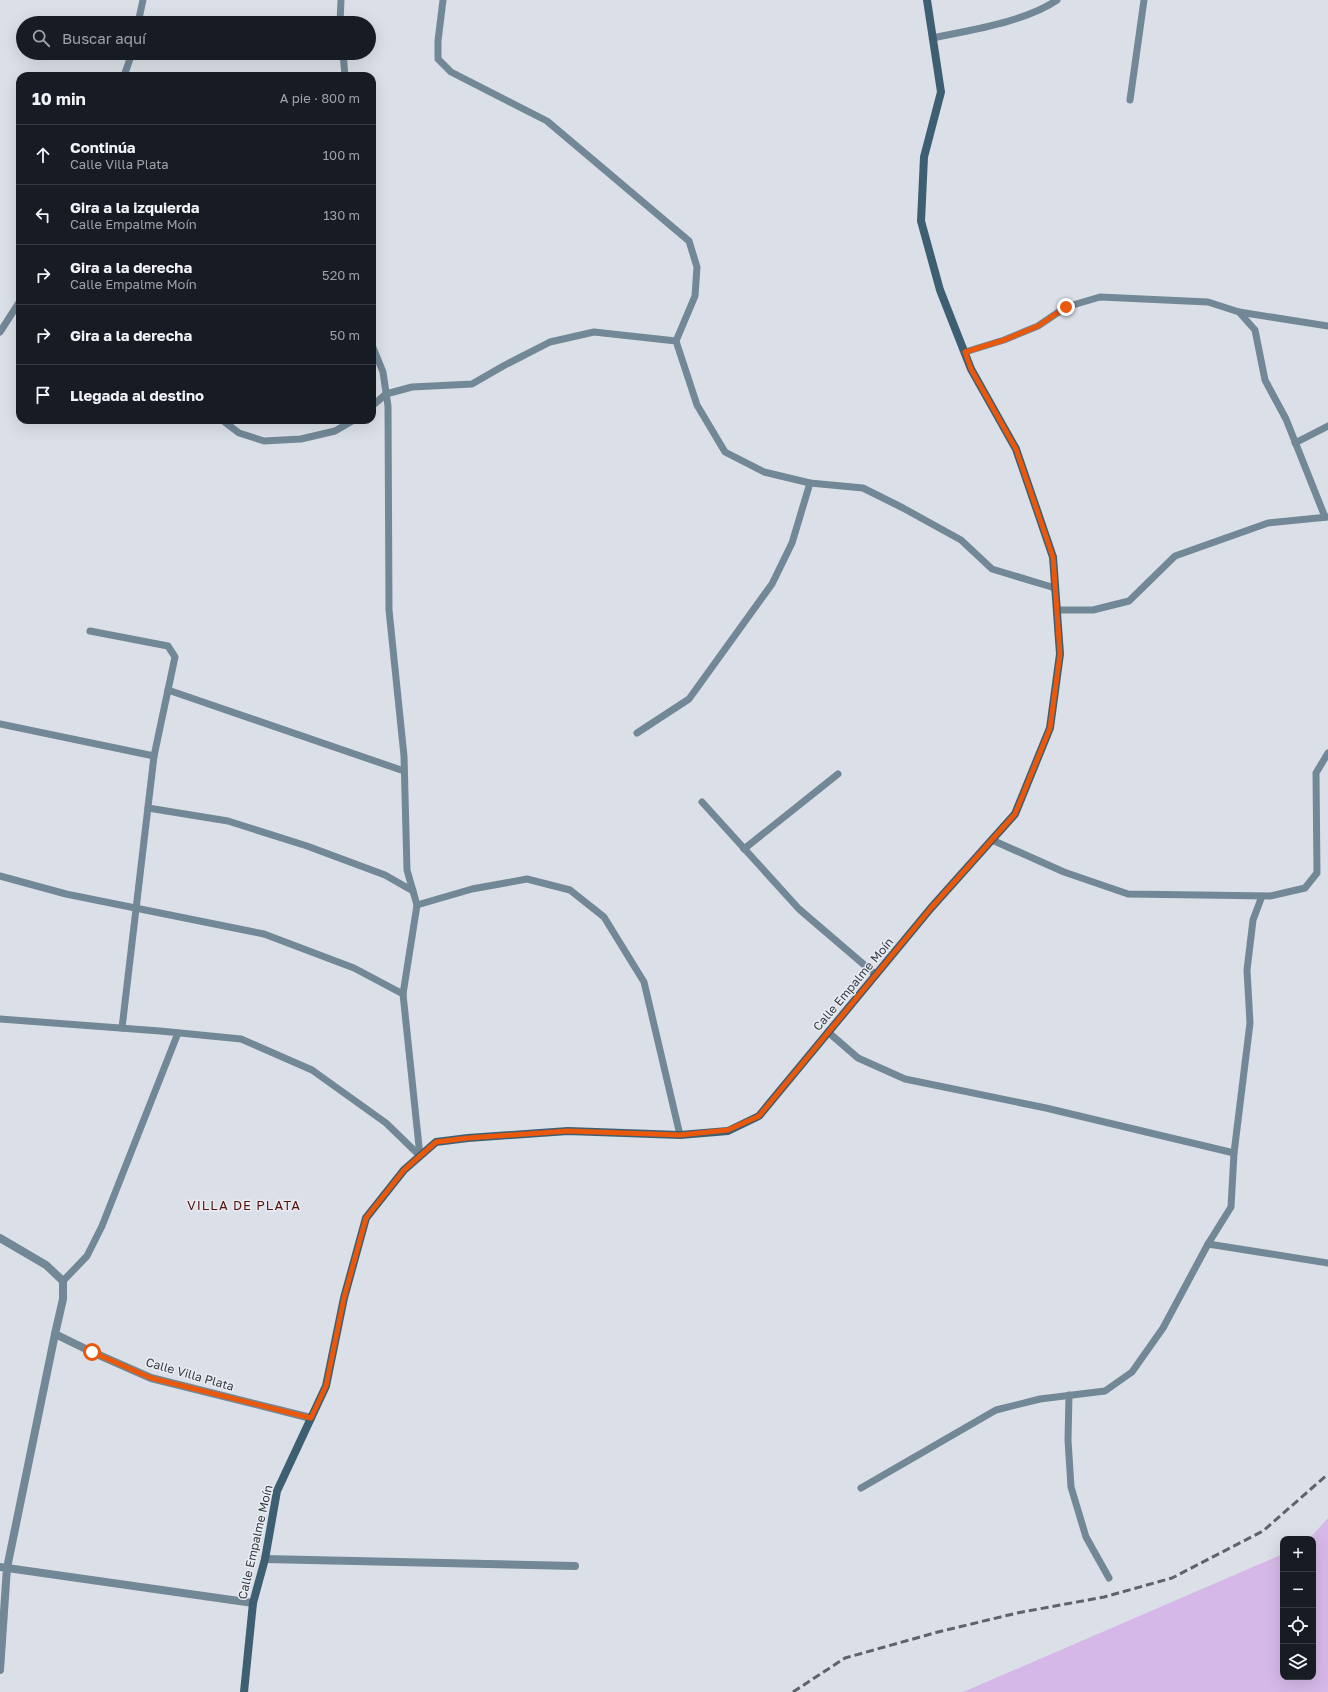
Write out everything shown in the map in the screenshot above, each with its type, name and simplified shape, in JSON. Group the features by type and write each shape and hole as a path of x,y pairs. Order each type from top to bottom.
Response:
{"street":[{"name":"Calle Empalme Moín","path":"244,1692 253,1604 265,1560 277,1491 326,1386 344,1298 366,1218 404,1170 436,1142 468,1138 568,1131 680,1135 728,1130 759,1116 931,908 1015,814 1050,728 1060,654 1053,557 1016,449 971,369 940,290 921,221 924,157 941,92 927,0"},
{"path":"0,1238 46,1265 63,1281 63,1298 3,1568 0,1670"},
{"name":"Calle Villa Plata","path":"55,1334 151,1378 311,1418"},
{"path":"265,1560 575,1566"},
{"path":"3,1568 253,1604"}],"lane":[{"path":"140,16 143,0"},
{"path":"340,16 341,0"},
{"path":"443,0 438,42 438,59 451,72 547,121 689,241 698,267 695,296 676,341 697,405 725,452 764,472 810,484 863,488 961,540 992,569 1055,588"},
{"path":"933,38 1023,16 1050,5 1056,0"},
{"path":"1130,100 1144,0"},
{"path":"125,72 130,60"},
{"path":"344,60 345,72"},
{"path":"965,352 1004,340 1038,326 1066,307 1100,297 1208,302 1239,312 1328,326"},
{"path":"0,332 16,306"},
{"path":"1057,610 1093,610 1129,601 1175,556 1268,523 1326,517 1286,419 1265,380 1255,330 1239,312"},
{"path":"376,403 386,394 412,387 472,384 550,342 594,332 676,341"},
{"path":"376,355 383,372 388,406 389,610 404,756 406,870 417,905 403,994 420,1156"},
{"path":"227,424 239,434 264,441 301,439 335,431 347,424"},
{"path":"1295,443 1328,426"},
{"path":"637,733 689,699 772,584 792,543 810,484"},
{"path":"90,631 168,646 175,657 154,756 122,1028"},
{"path":"168,690 404,771"},
{"path":"0,724 154,756"},
{"path":"992,840 1064,872 1128,894 1262,896 1305,888 1317,873 1316,773 1328,753"},
{"path":"744,849 838,774"},
{"path":"702,802 799,910 876,975"},
{"path":"148,808 228,821 307,846 378,873 413,892"},
{"path":"0,876 66,894 264,934 354,968 403,994"},
{"path":"417,905 472,889 527,879 570,890 604,917 644,982 680,1135"},
{"path":"861,1488 996,1410 1040,1399 1105,1391 1132,1372 1163,1328 1208,1244 1231,1207 1234,1153 1250,1023 1248,970 1253,920 1262,896"},
{"path":"0,1019 122,1028 241,1040 312,1070 386,1123 420,1156"},
{"path":"828,1032 858,1058 905,1079 1046,1108 1234,1153"},
{"path":"63,1281 87,1256 102,1226 178,1033"},
{"path":"1208,1244 1328,1263"},
{"path":"1069,1395 1068,1440 1071,1487 1086,1537 1109,1578"}],"shaded area":[{"path":"1328,1518 1328,1692 963,1692 1280,1555 1280,1680 1316,1680 1316,1536 1312,1536"}],"railway":[{"path":"793,1692 845,1658 938,1632 1017,1613 1104,1597 1172,1578 1263,1531 1328,1474"}],"district":[{"name":"VILLA DE PLATA","path":"244,1205"}],"route":[{"path":"92,1352 151,1378 311,1418 326,1386 344,1298 366,1218 404,1170 436,1142 468,1138 568,1131 680,1135 728,1130 759,1116 931,908 1015,814 1050,728 1060,654 1053,557 1016,449 971,369 965,352 1004,340 1038,326 1066,307"}]}
